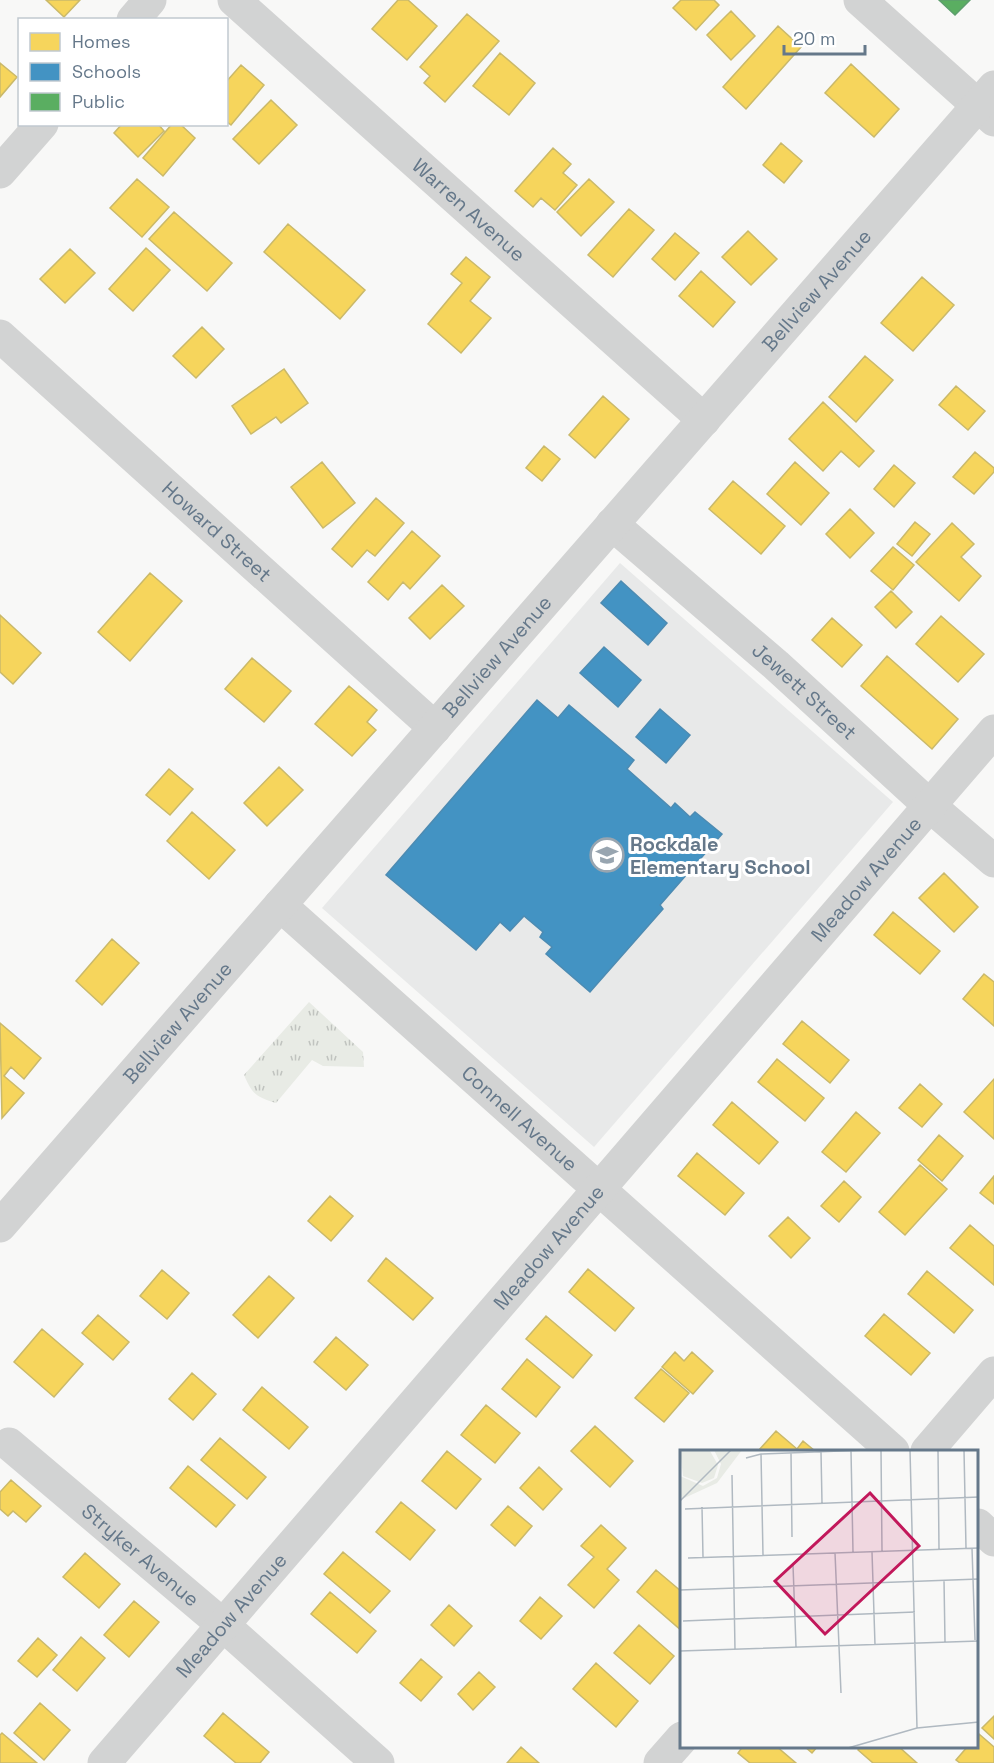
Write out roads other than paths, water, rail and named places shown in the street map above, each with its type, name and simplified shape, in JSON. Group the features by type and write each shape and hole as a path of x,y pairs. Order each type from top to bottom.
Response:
{"street":[{"path":"135,18 150,0"},
{"name":"Warren Avenue","path":"234,0 704,420"},
{"path":"860,0 989,104"},
{"name":"Bellview Avenue","path":"0,1226 612,524 989,104"},
{"path":"0,172 40,126"},
{"name":"Howard Street","path":"0,336 435,728"},
{"name":"Jewett Street","path":"612,524 776,665 930,806 994,861"},
{"name":"Meadow Avenue","path":"104,1763 994,731"},
{"name":"Connell Avenue","path":"280,905 892,1450"},
{"path":"928,1450 994,1373"},
{"name":"Stryker Avenue","path":"9,1444 223,1625 378,1763"},
{"path":"979,1526 994,1540"},
{"path":"660,1763 680,1740"}],"place":[{"name":"Rockdale Elementary School","path":"607,855"}]}
